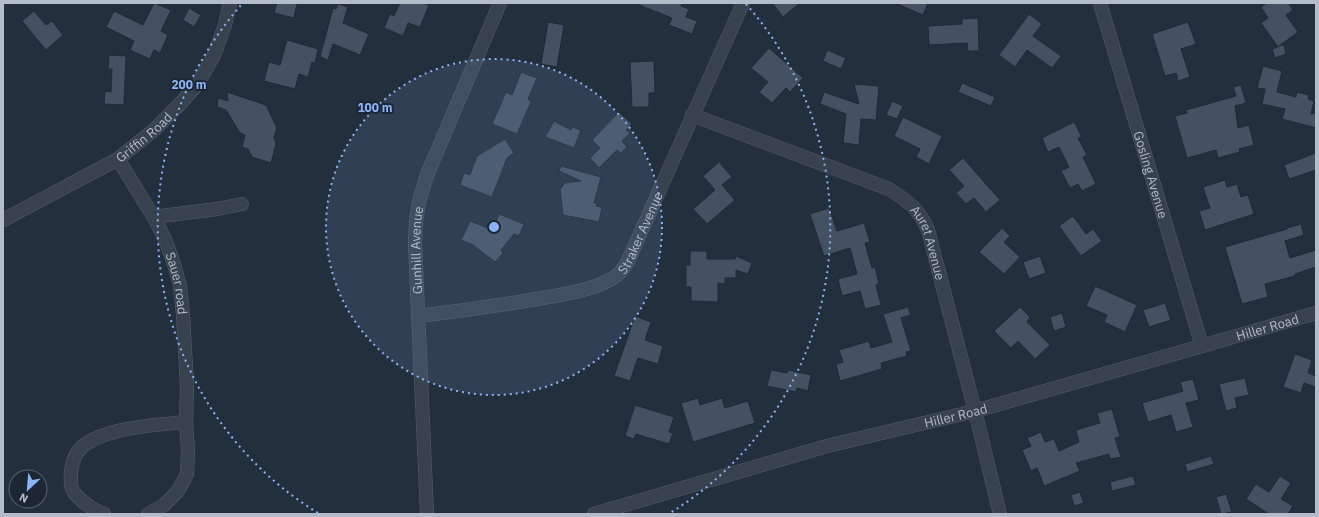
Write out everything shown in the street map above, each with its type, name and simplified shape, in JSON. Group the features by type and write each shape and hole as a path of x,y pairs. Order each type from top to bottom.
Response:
{"street":[{"name":"Griffin Road","path":"3,220 118,159 155,129 197,85 214,55 225,25 230,3"},
{"name":"Gunhill Avenue","path":"427,514 415,243 419,202 427,175 500,3"},
{"name":"Straker Avenue","path":"419,316 497,306 566,294 598,285 616,276 628,262 743,3"},
{"name":"Gosling Avenue","path":"1100,3 1202,346"},
{"name":"Auret Avenue","path":"692,115 889,189 909,202 923,218 928,230 1000,514"},
{"name":"Sauer road","path":"118,159 153,217 166,242 180,286 187,386 187,474 178,491 164,505 148,514"},
{"path":"153,217 217,209 242,204"},
{"name":"Hiller Road","path":"594,514 827,446 975,411 1316,312"},
{"path":"104,514 83,502 72,488 70,477 72,462 81,448 97,437 120,431 186,422"}],"building":[{"path":"154,3 171,10 161,31 168,35 160,53 154,50 150,59 130,50 134,41 106,27 114,11 143,25"},
{"path":"277,3 297,3 294,18 274,13"},
{"path":"400,3 423,3 429,5 420,27 408,23 403,36 384,28 390,14 394,16"},
{"path":"634,3 682,3 681,6 689,9 686,17 697,21 692,34 669,25 672,18"},
{"path":"772,3 800,3 783,17"},
{"path":"895,3 928,3 923,15"},
{"path":"1267,3 1288,3 1293,10 1286,15 1298,32 1279,46 1284,45 1286,54 1275,58 1272,49 1278,47 1261,23 1268,18 1261,7"},
{"path":"338,4 348,7 343,23 369,34 360,55 333,44 328,60 320,57 333,8 336,9"},
{"path":"189,8 201,15 194,27 183,20"},
{"path":"34,11 46,25 52,21 63,35 46,50 22,21"},
{"path":"1029,14 1042,24 1033,36 1061,56 1052,68 1027,50 1015,67 999,55"},
{"path":"978,18 979,51 968,51 967,43 929,45 928,26 962,24 962,19"},
{"path":"548,22 564,25 557,67 541,64"},
{"path":"1188,22 1196,44 1181,49 1190,77 1178,81 1176,73 1165,76 1152,34"},
{"path":"287,40 318,49 315,63 312,62 308,77 299,74 295,89 264,81 269,62 280,65"},
{"path":"769,48 803,78 790,92 786,88 772,103 759,92 768,82 751,68"},
{"path":"827,50 846,58 841,69 823,61"},
{"path":"109,55 126,56 124,105 104,104 105,91 111,92 112,69 108,69"},
{"path":"654,61 655,93 649,93 649,107 632,107 630,62"},
{"path":"1263,66 1282,71 1277,92 1296,97 1297,92 1309,95 1308,99 1314,101 1311,114 1316,113 1316,128 1282,119 1285,109 1262,104 1265,89 1257,88"},
{"path":"521,72 537,78 528,99 531,102 517,134 492,124 506,92 512,95"},
{"path":"962,83 995,97 991,106 958,92"},
{"path":"854,84 879,86 876,120 861,119 859,145 843,143 846,114 820,104 824,92 859,104"},
{"path":"1241,85 1246,103 1235,106 1238,128 1249,125 1254,145 1239,149 1240,152 1218,158 1216,150 1187,158 1175,116 1187,113 1186,110 1236,96 1233,87"},
{"path":"227,92 266,105 277,128 274,137 276,144 271,163 252,157 248,149 242,147 245,135 240,133 226,110 217,107 218,98 228,101"},
{"path":"892,101 903,106 897,119 886,115"},
{"path":"619,112 632,124 626,130 630,133 622,141 627,147 621,153 617,150 599,168 590,158 600,148 592,140"},
{"path":"903,117 942,136 929,164 916,157 920,149 894,136"},
{"path":"554,121 571,130 572,127 581,130 574,148 545,137"},
{"path":"1074,122 1082,137 1078,138 1087,155 1083,157 1096,184 1082,191 1078,184 1070,188 1061,171 1069,167 1059,147 1048,152 1042,138"},
{"path":"505,139 514,153 507,158 492,197 460,185 464,173 470,175 477,156"},
{"path":"1316,153 1316,170 1289,179 1284,165"},
{"path":"963,158 1000,200 986,212 974,198 966,204 956,193 964,186 949,170"},
{"path":"719,162 732,177 722,185 735,200 707,224 693,209 715,190 703,176"},
{"path":"561,166 601,177 594,203 597,203 596,206 602,207 599,222 563,215 560,189 565,183 581,181 559,171"},
{"path":"1225,180 1227,187 1237,184 1241,197 1248,195 1254,214 1205,230 1199,211 1210,208 1203,187"},
{"path":"829,208 837,231 864,223 870,242 865,243 872,268 875,267 879,284 876,285 881,305 865,309 860,291 842,296 838,279 857,274 850,248 824,256 810,214"},
{"path":"499,214 524,224 519,236 514,234 501,250 503,253 495,262 473,245 461,240 470,221 493,230"},
{"path":"1073,216 1086,234 1093,229 1102,241 1081,256 1059,226"},
{"path":"1301,224 1304,235 1285,241 1290,258 1316,250 1316,267 1295,274 1295,276 1265,284 1268,297 1242,304 1225,247"},
{"path":"1002,228 1010,236 1004,242 1020,257 1004,274 979,252"},
{"path":"690,251 707,251 707,259 735,259 736,256 752,263 748,274 736,270 736,278 725,278 725,284 718,283 718,302 691,301 691,287 686,287 686,265 690,265"},
{"path":"1040,256 1046,273 1029,279 1023,262"},
{"path":"1095,286 1137,305 1125,332 1104,322 1107,315 1086,306"},
{"path":"1165,303 1171,320 1149,327 1143,310"},
{"path":"908,307 911,315 901,318 911,351 906,352 907,356 881,363 882,369 840,381 836,364 843,362 839,350 869,341 871,348 892,342 883,314"},
{"path":"1020,307 1030,317 1027,322 1050,345 1035,359 1018,341 1011,348 994,331"},
{"path":"1062,313 1066,327 1054,331 1050,317"},
{"path":"635,316 651,322 645,340 663,346 658,364 638,358 630,381 614,376"},
{"path":"1295,354 1312,360 1308,373 1316,376 1316,387 1304,383 1301,393 1283,387"},
{"path":"771,370 787,373 788,370 811,375 808,391 797,388 796,392 767,386"},
{"path":"1245,378 1249,395 1235,398 1237,408 1226,411 1219,384"},
{"path":"1193,379 1199,400 1186,403 1193,427 1176,432 1171,415 1148,422 1142,403 1183,391 1180,382"},
{"path":"698,398 700,405 722,398 725,408 748,401 755,423 693,442 681,403"},
{"path":"635,405 674,417 669,432 673,433 669,444 636,434 634,439 625,436"},
{"path":"1112,409 1120,437 1115,438 1121,457 1110,459 1109,454 1076,463 1080,471 1044,486 1037,468 1031,471 1022,450 1031,446 1027,438 1041,432 1045,442 1054,439 1059,451 1079,442 1076,430 1100,423 1097,413"},
{"path":"1211,456 1214,464 1187,472 1185,464"},
{"path":"1133,476 1136,485 1112,491 1110,482"},
{"path":"1280,476 1291,483 1281,499 1293,506 1288,514 1269,514 1246,499 1256,484 1269,492"},
{"path":"1080,492 1084,503 1074,506 1071,495"},
{"path":"1226,494 1232,512 1221,514 1216,497"}]}
